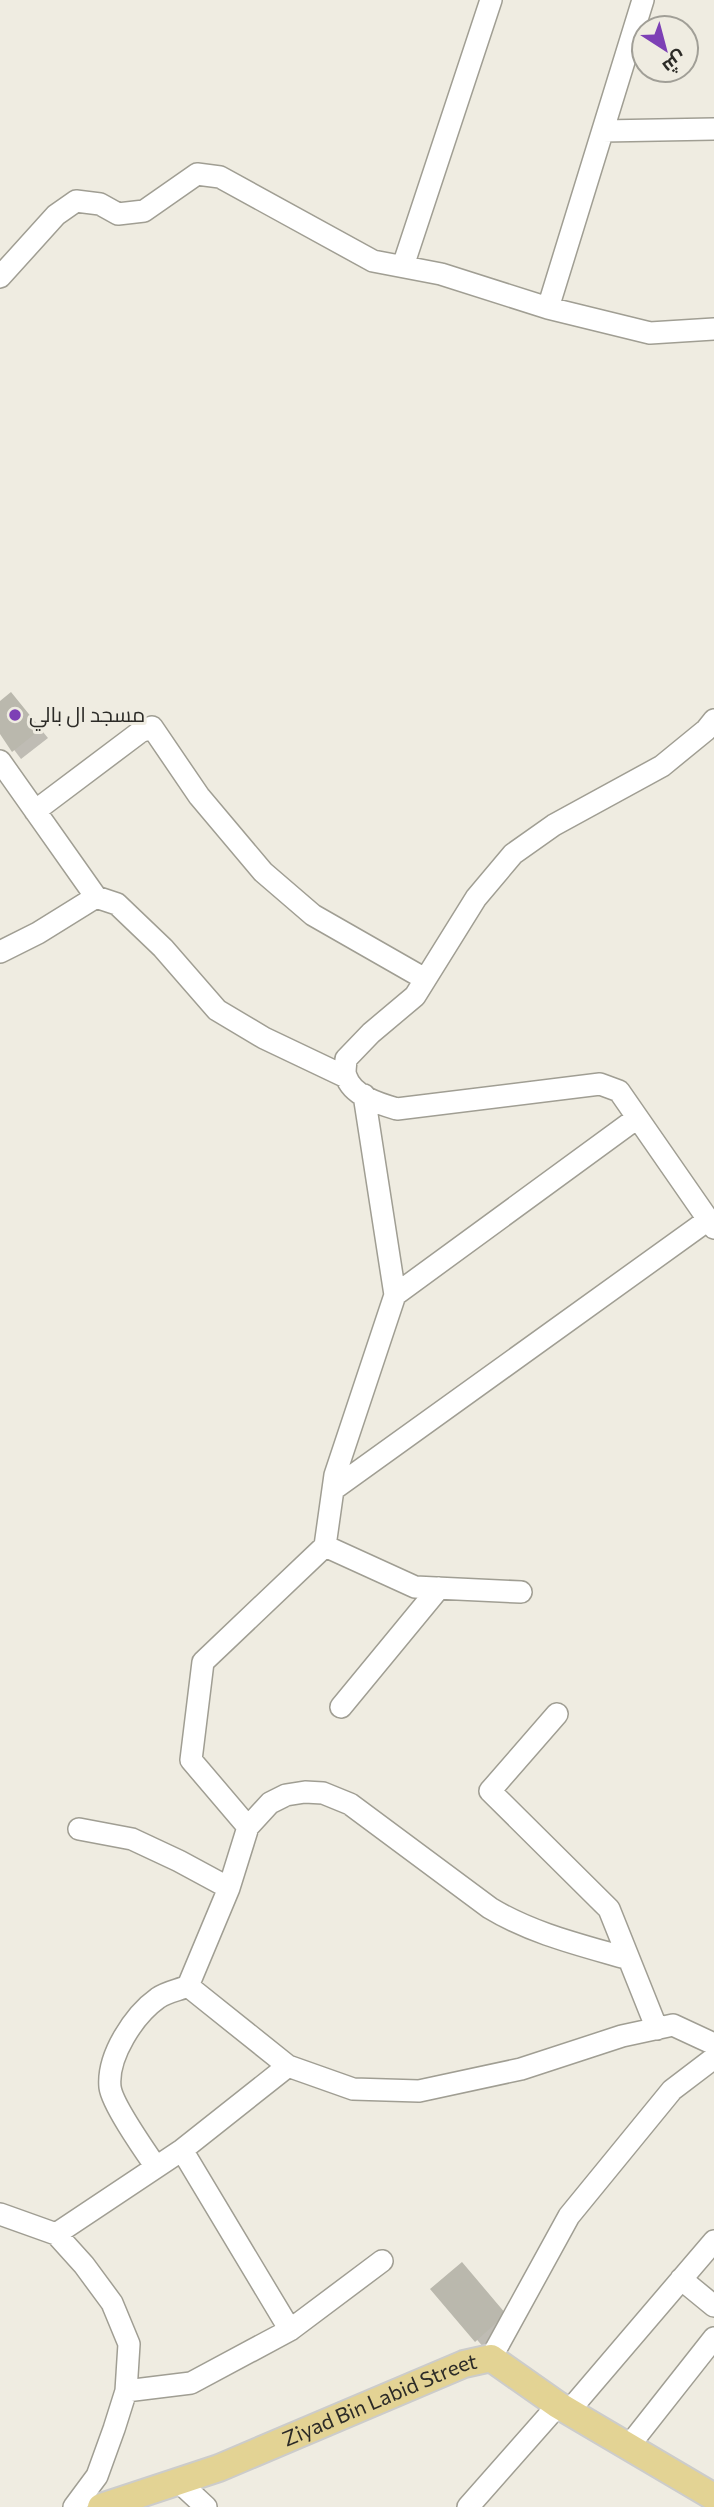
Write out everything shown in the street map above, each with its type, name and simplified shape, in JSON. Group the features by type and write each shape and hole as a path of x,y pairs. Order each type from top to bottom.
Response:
{"main road":[{"name":"Ziyad Bin Labid Street","path":"101,2507 219,2468 464,2364 491,2358 563,2409 714,2498"}],"street":[{"path":"402,267 491,0"},
{"path":"548,308 643,0"},
{"path":"603,131 714,129"},
{"path":"0,277 56,215 76,201 100,204 118,214 144,211 197,174 220,177 373,261 440,274 548,308 650,333 714,330"},
{"path":"346,1077 346,1059 415,996 477,898 513,854 554,825 662,766 706,730 714,720"},
{"path":"35,811 140,732 152,727 199,796 263,872 313,915 425,979"},
{"path":"0,761 96,897 117,904 163,948 217,1010 264,1038 346,1077 355,1090 373,1101 397,1109 600,1084 619,1091 711,1224 334,1489"},
{"path":"0,952 38,933 96,897"},
{"path":"248,1828 191,1760 203,1662 326,1546 335,1475 395,1295 364,1096"},
{"path":"395,1295 637,1118"},
{"path":"326,1546 415,1587 521,1592"},
{"path":"341,1707 439,1588"},
{"path":"557,1714 490,1791 609,1909 657,2029"},
{"path":"156,2168 126,2122 110,2088 114,2057 130,2026 159,1997 188,1986 229,1888 248,1828 270,1803 286,1795 323,1793 350,1804 510,1920 528,1929 629,1959"},
{"path":"79,1829 132,1839 229,1888"},
{"path":"188,1986 288,2066 353,2089 419,2091 521,2069 622,2036 673,2025 714,2044"},
{"path":"491,2358 569,2216 672,2090 714,2058"},
{"path":"56,2234 182,2150 288,2066"},
{"path":"182,2150 290,2330"},
{"path":"0,2214 56,2234 84,2265 112,2303 129,2344 126,2391 97,2476 74,2507"},
{"path":"468,2507 563,2409 714,2241"},
{"path":"126,2391 191,2383 290,2330 382,2261"},
{"path":"681,2279 714,2306"},
{"path":"628,2447 714,2338"},
{"path":"179,2482 206,2507"},
{"path":"706,2507 714,2498"}],"building":[{"name":"مسجد ال بالي","path":"11,692 41,729 12,752 0,734 0,701"},
{"path":"462,2262 506,2314 475,2342 430,2289"}],"place":[{"name":"مسجد ال بالي","path":"15,715"}]}
